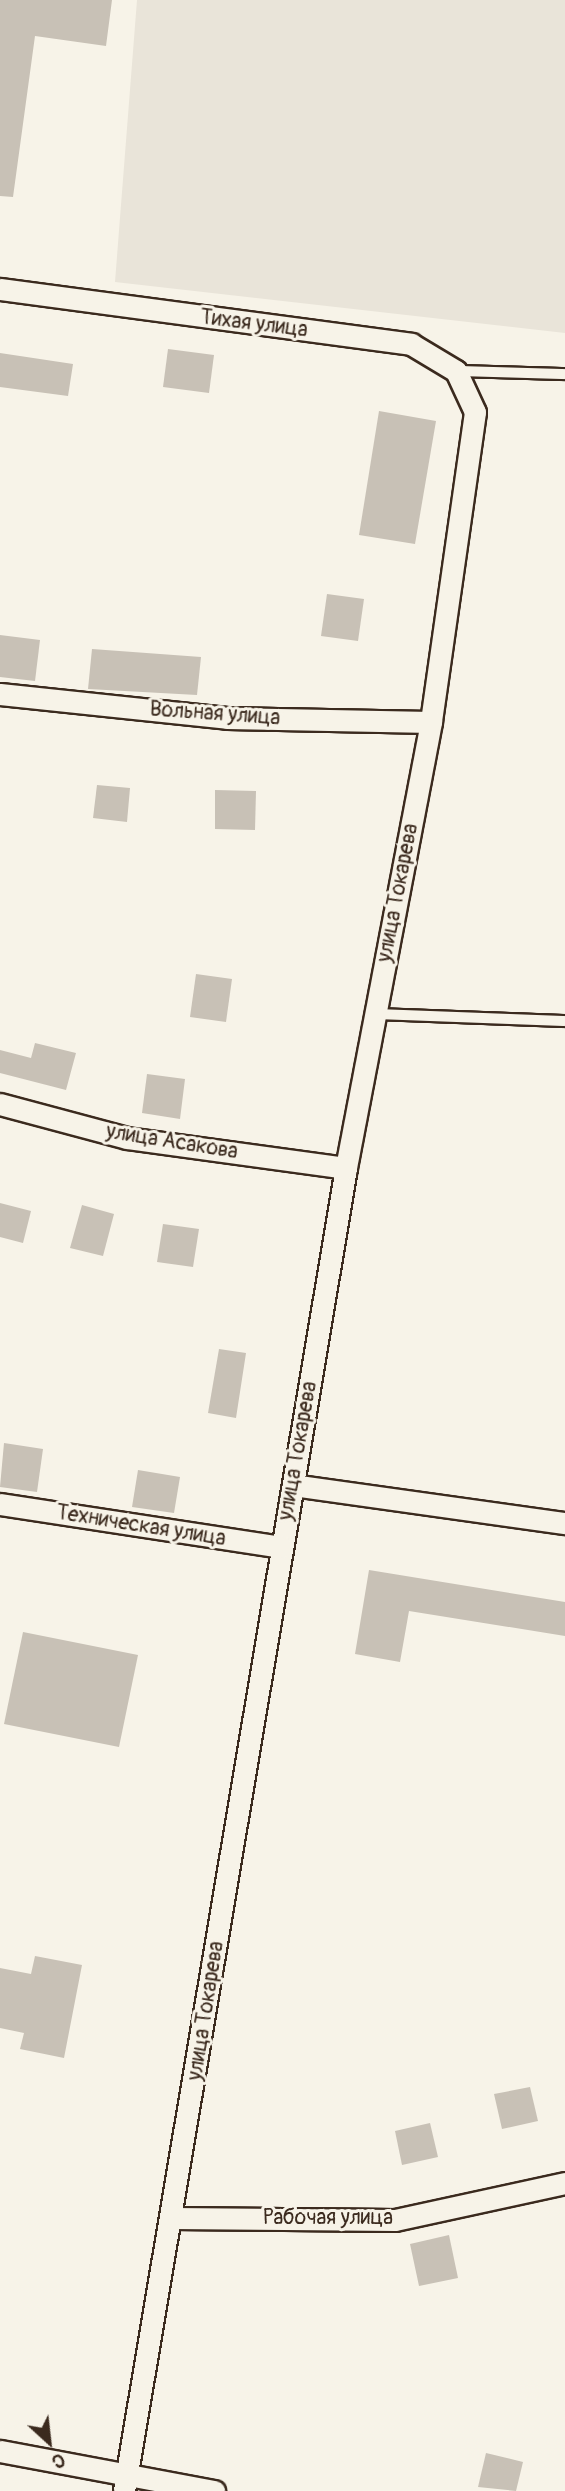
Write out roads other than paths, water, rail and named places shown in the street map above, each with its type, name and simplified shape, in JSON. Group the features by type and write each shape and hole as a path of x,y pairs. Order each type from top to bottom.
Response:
{"street":[{"name":"Тихая улица","path":"0,289 411,344 456,371"},
{"name":"улица Токарева","path":"126,2483 346,1168 431,722 475,412 456,371"},
{"name":"Вольная улица","path":"0,694 227,718 431,722"},
{"name":"улица Асакова","path":"0,1104 127,1138 346,1168"},
{"path":"293,1485 565,1523"},
{"name":"Техническая улица","path":"0,1504 282,1547"},
{"name":"Рабочая улица","path":"172,2218 395,2220 565,2183"},
{"path":"0,2451 126,2483 214,2491"}],"lane":[{"path":"456,371 565,374"},
{"path":"375,1014 565,1021"}]}
